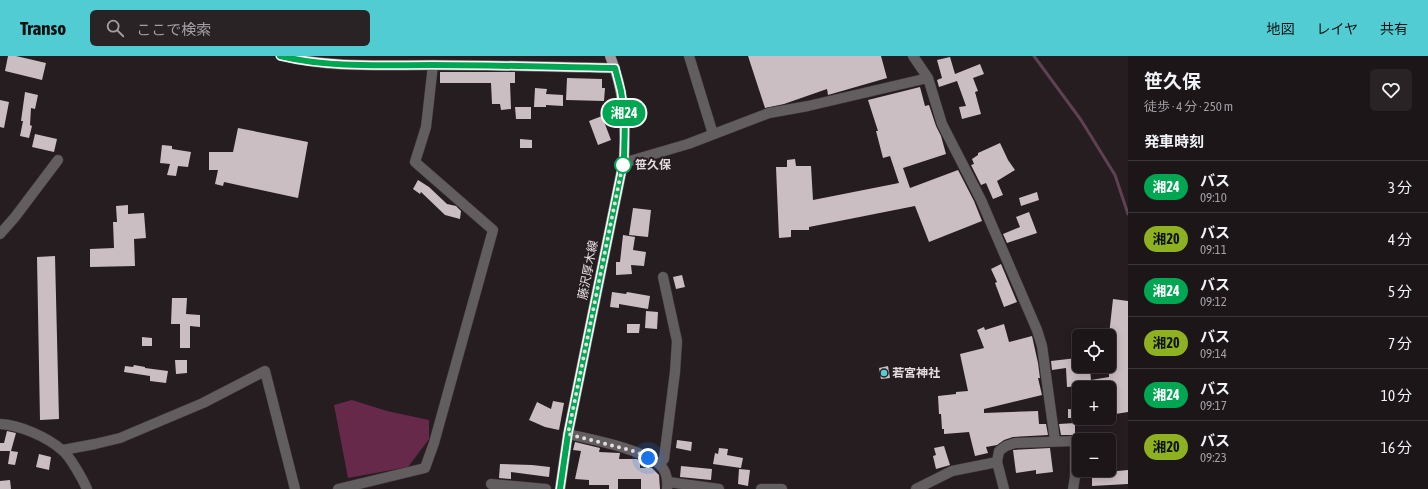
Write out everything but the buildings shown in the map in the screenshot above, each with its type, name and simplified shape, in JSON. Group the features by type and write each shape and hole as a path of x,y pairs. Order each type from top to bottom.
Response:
{"main road":[{"name":"藤沢厚木線","path":"560,489 568,434 623,163 625,119 621,91 610,56"}],"street":[{"path":"281,56 344,66 433,65 615,68"},
{"path":"688,56 714,134"},
{"path":"913,56 928,78 942,124 981,200 1037,330 1042,346 1055,441"},
{"path":"338,489 425,468 438,427 493,230 415,162 426,127 433,65"},
{"path":"623,163 688,144 769,113 808,106 928,78"},
{"path":"0,234 15,217 58,160"},
{"path":"659,464 664,459 675,372 677,341 663,277"},
{"path":"63,450 120,438 203,402 265,371 295,489"},
{"path":"0,424 18,426 29,430 63,450 87,489"},
{"path":"568,434 637,452 659,464 666,473 667,486 719,489"},
{"path":"1004,489 997,462 999,451 1006,446 1015,442 1075,441 1075,477 1073,489"},
{"path":"916,489 952,471 997,462"},
{"path":"491,484 546,489"},
{"path":"761,489 782,489"}],"shaded area":[{"path":"352,400 387,411 429,420 429,439 408,467 348,478 334,405"}],"waterway":[{"path":"1034,56 1081,120 1115,175 1128,214"}],"bus line":[{"name":"湘24","path":"280,56 344,66 433,65 615,68 621,91 625,119 624,159 568,434 560,489"}],"place":[{"name":"笹久保","path":"623,165"},
{"name":"若宮神社","path":"884,373"}],"route":[{"path":"623,165 623,163 568,434 637,452 648,458"}]}
